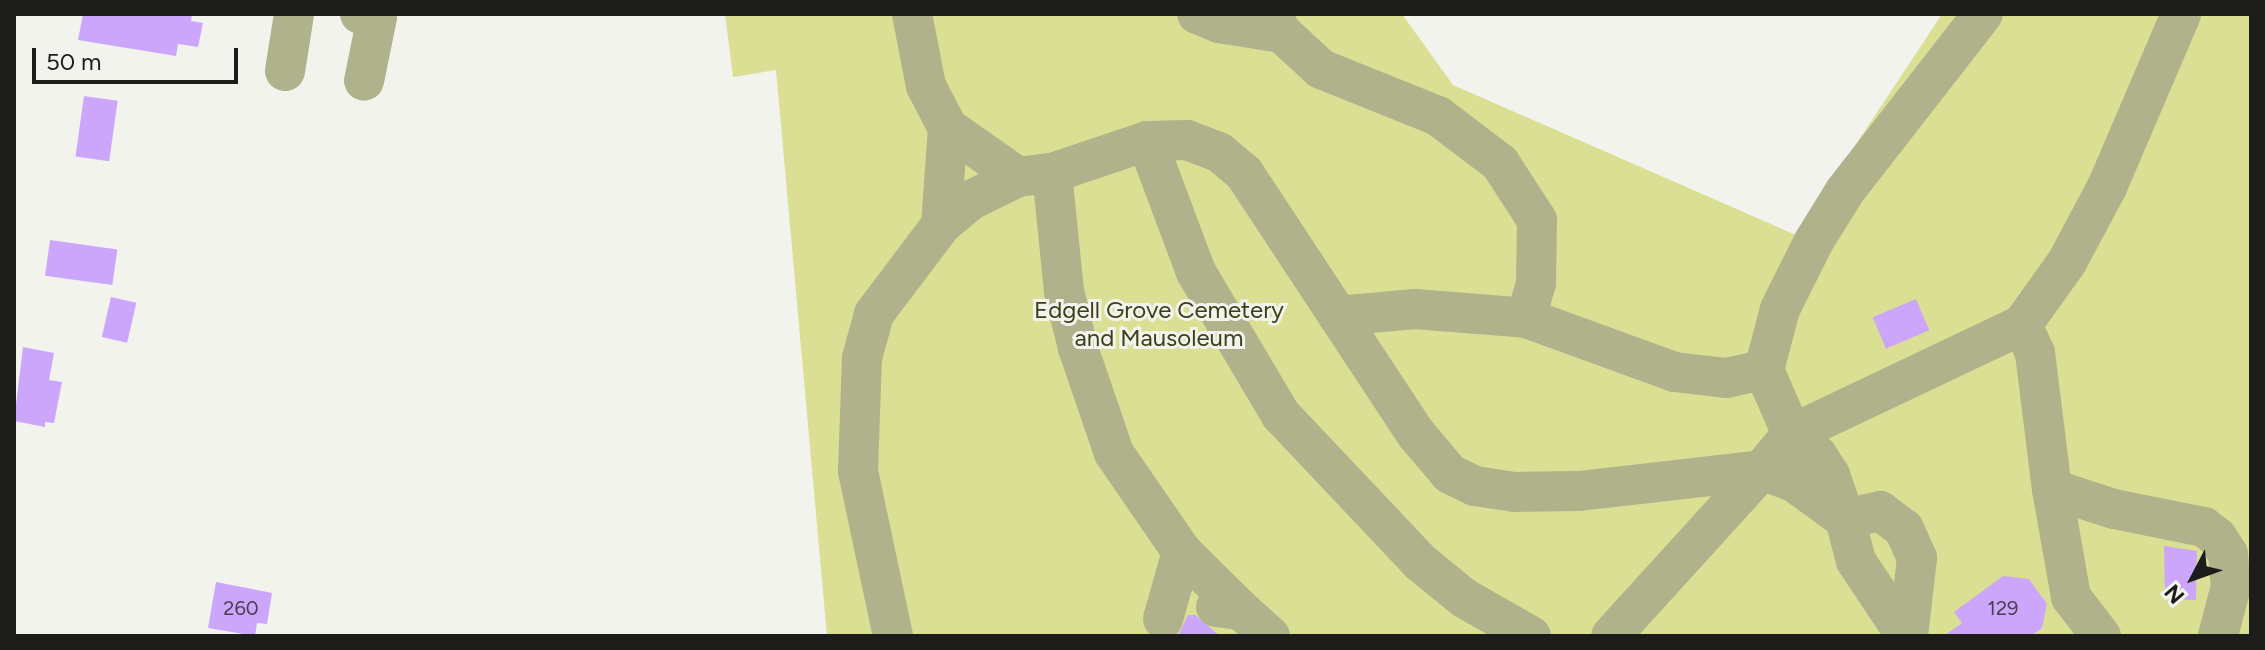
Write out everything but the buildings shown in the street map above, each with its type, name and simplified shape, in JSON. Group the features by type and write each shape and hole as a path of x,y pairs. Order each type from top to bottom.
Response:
{"lane":[{"path":"285,71 294,14"},
{"path":"912,14 926,86 948,128 941,225"},
{"path":"1197,14 1219,23 1276,24 1321,69 1438,116 1500,163 1537,220 1536,283 1526,318"},
{"path":"1907,635 1856,561 1830,475 1817,455 1792,434 1764,370 1780,309 1814,241 1845,191 1983,14"},
{"path":"1611,636 1792,434 2022,325 2067,262 2107,187 2181,14"},
{"path":"364,81 372,15"},
{"path":"948,128 1035,175 1078,348 1114,453 1182,552 1256,623"},
{"path":"893,636 858,471 862,358 874,314 941,225 971,200 1035,175 1147,141 1187,140 1219,152 1244,173 1417,435 1450,474 1475,486 1579,491 1762,470 1794,482 1845,519 1880,511 1904,529 1917,558 1907,635"},
{"path":"1147,141 1196,272 1233,342 1281,415 1420,562 1464,598 1531,636"},
{"path":"1338,316 1415,309 1526,318 1674,372 1726,378 1764,370"},
{"path":"2022,325 2035,353 2063,568 2091,632"},
{"path":"2052,489 2114,509 2204,527 2217,537 2228,554 2231,586 2218,636"},
{"path":"1156,627 1182,552"},
{"path":"1156,627 1204,605 1256,623"}],"green space":[{"name":"Edgell Grove Cemetery and Mausoleum","path":"725,14 1402,14 1453,85 1796,235 1942,14 2251,14 2251,636 827,636 776,70 733,77"}]}
